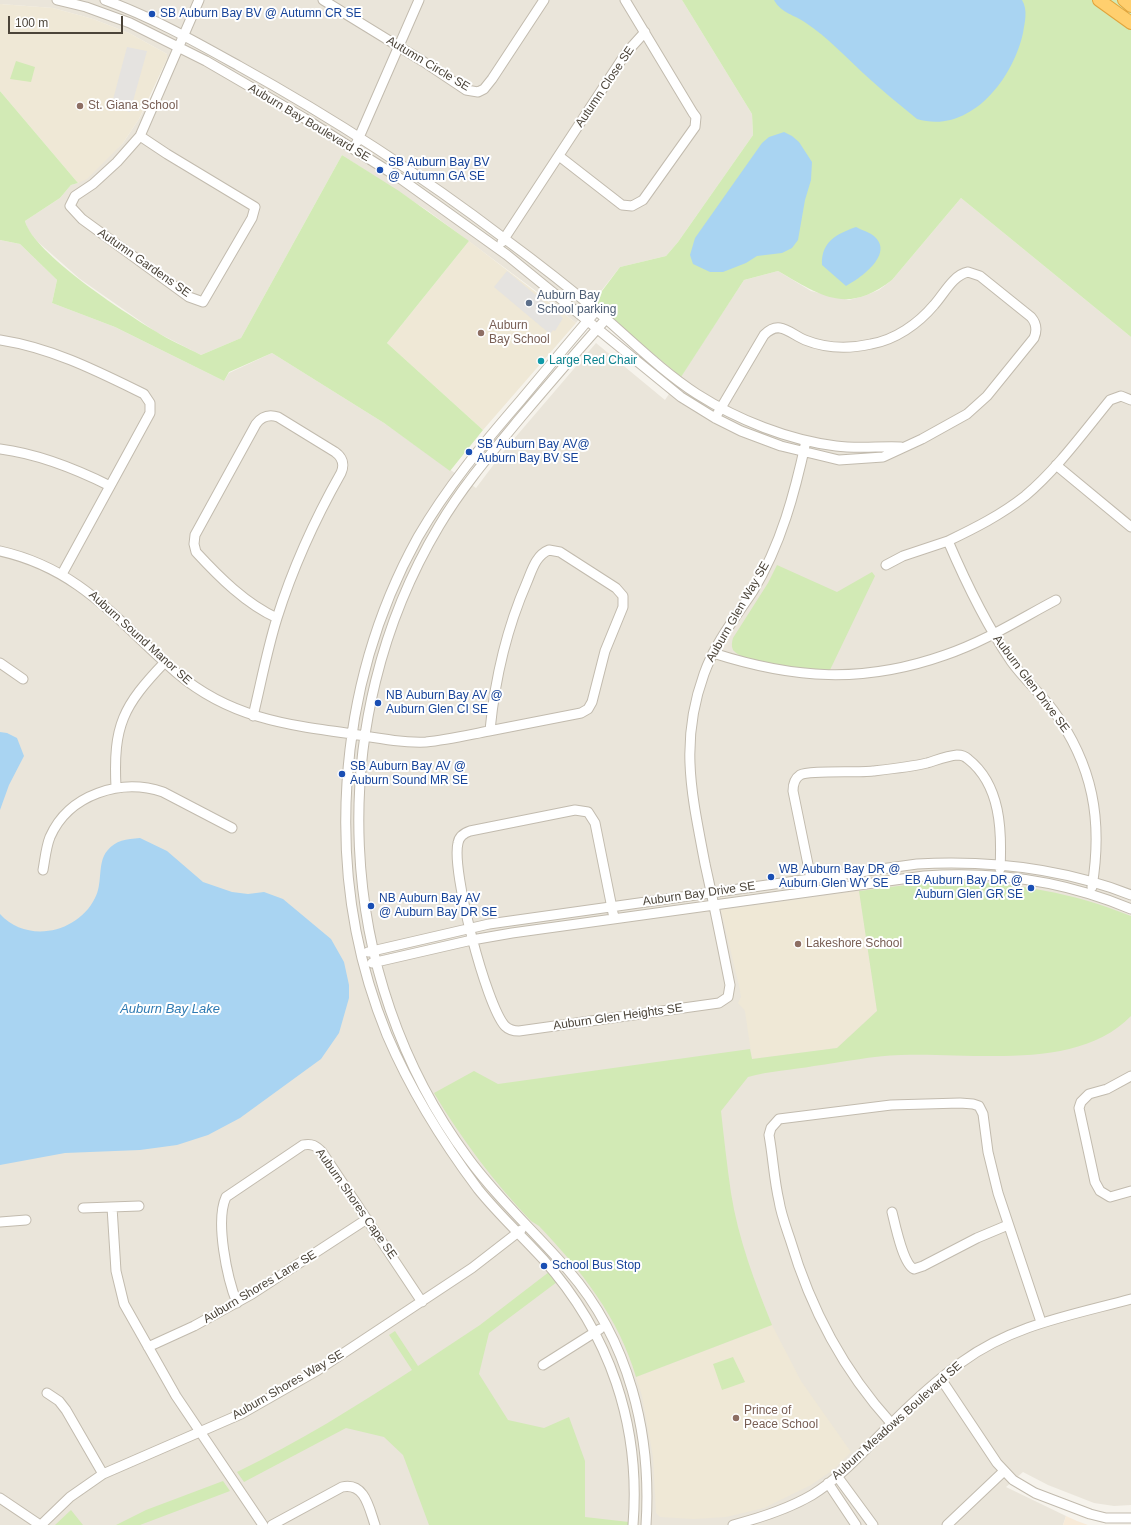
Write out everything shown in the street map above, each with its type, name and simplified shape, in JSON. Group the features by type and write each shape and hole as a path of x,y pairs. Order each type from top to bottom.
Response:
{"highway":[{"path":"1099,0 1131,23"},
{"path":"1124,0 1131,6"}],"street":[{"name":"Auburn Bay Boulevard SE","path":"57,0 88,3 180,48 265,95 401,179 498,248 589,320 666,386 715,418 742,431 804,452 839,460 883,457 922,439 966,414 987,396 1035,336 1036,328 1033,320 975,273 963,273 935,305 914,324 898,334 872,344 856,347 831,346 805,340 780,328 770,330 760,341 720,407"},
{"name":"Auburn Bay Boulevard SE","path":"105,0 142,15 263,79 359,137 505,238 606,319 673,376 697,394 720,407 753,423 806,440 836,446 902,447"},
{"name":"Autumn Gardens SE","path":"140,136 255,207 252,218 202,302 190,297 145,265 82,219 70,206 75,196 93,184 117,162 140,136 200,0"},
{"name":"Autumn Circle SE","path":"323,0 399,46 466,90 478,92 484,90 492,79 544,0"},
{"path":"354,149 419,0"},
{"path":"625,0 645,32"},
{"name":"Autumn Close SE","path":"498,248 626,53 645,32 696,117 693,131 643,200 632,206 622,205 559,156"},
{"path":"596,311 473,456 449,487 418,538 392,591 372,646 364,674 352,734 346,794 346,831 351,900 361,954 386,1031 424,1111 446,1146 482,1193 563,1283 582,1309 595,1332 607,1356 616,1381 628,1428 634,1471 633,1524 647,1525 647,1490 644,1443 633,1389 622,1358 591,1299 571,1273 495,1193 468,1159 435,1107 420,1080 396,1026 376,962 362,890 359,848 358,795 364,736 375,680 395,616 421,558 439,525 476,471 606,319"},
{"path":"0,340 57,354 78,362 144,394 148,399 151,408 150,413 62,574"},
{"path":"886,565 909,554 948,541 997,516 1028,493 1056,465 1110,400 1121,396 1131,400"},
{"path":"715,418 720,407"},
{"path":"253,716 277,618 301,552 341,473 343,465 341,458 335,452 278,417 270,415 261,418 256,424 196,534 194,544 196,552 235,590 249,602 277,618"},
{"name":"Auburn Glen Way SE","path":"714,904 691,791 689,745 694,704 704,672 713,652 752,591 780,536 794,493 806,440"},
{"path":"0,449 41,458 66,466 110,486"},
{"path":"1056,465 1131,527"},
{"name":"Auburn Glen Drive SE","path":"948,541 968,588 993,633 1012,662 1066,728 1084,766 1095,807 1098,834 1091,894"},
{"name":"Auburn Sound Manor SE","path":"0,551 24,558 62,574 103,603 165,662 190,683 214,699 253,716 288,724 364,736 424,742 490,730 581,713 588,709 592,702 605,650 623,607 624,600 616,588 560,552 549,550 539,556 517,606 500,662 490,730"},
{"path":"713,652 759,666 783,671 805,674 850,675 909,666 946,655 993,633 1056,600"},
{"path":"116,787 117,740 124,717 133,699 144,684 165,662"},
{"path":"0,663 23,679"},
{"path":"813,890 793,791 798,776 810,773 842,773 889,770 926,763 955,755 963,756 980,772 991,791 998,809 1001,828 1000,876"},
{"path":"43,870 46,849 51,836 66,815 92,796 107,789 116,787 144,787 163,792 232,828"},
{"path":"472,940 462,890 457,847 463,834 470,831 575,810 588,812 595,823 614,918"},
{"name":"Auburn Bay Drive SE","path":"361,954 469,928 611,906 917,864 956,862 1000,864 1048,871 1093,882 1131,895"},
{"name":"Auburn Bay Drive SE","path":"364,966 472,940 614,918 924,876 966,874 1026,879 1091,894 1131,909"},
{"name":"Auburn Glen Heights SE","path":"472,940 491,997 502,1021 510,1030 519,1031 719,1003 728,997 730,985 714,904"},
{"path":"1131,1076 1107,1089 1089,1094 1081,1102 1079,1108 1095,1182 1100,1191 1110,1196 1131,1191"},
{"path":"891,1423 873,1403 839,1353 813,1303 797,1264 779,1201 769,1135 771,1128 779,1119 891,1105 975,1104 983,1112 990,1162 1008,1225 1042,1322"},
{"name":"Auburn Shores Cape SE","path":"238,1303 231,1288 226,1268 223,1204 226,1197 231,1192 303,1145 314,1145 322,1152 422,1302"},
{"path":"83,1208 139,1206"},
{"path":"112,1207 116,1271 120,1290 129,1315 200,1433 263,1525"},
{"path":"892,1212 905,1258 909,1266 914,1269 922,1267 977,1238 1008,1225"},
{"name":"Auburn Shores Lane SE","path":"148,1347 238,1303 367,1219"},
{"path":"0,1222 26,1220"},
{"name":"Auburn Shores Way SE","path":"0,1498 41,1525 70,1497 103,1474 241,1414 318,1370 472,1268 526,1226"},
{"name":"Auburn Meadows Boulevard SE","path":"733,1525 779,1511 812,1494 838,1476 854,1462 891,1423 941,1379 978,1351 1005,1336 1042,1322 1131,1299"},
{"path":"543,1365 606,1325"},
{"path":"941,1379 988,1452 1013,1480 1035,1493 1106,1518 1131,1518"},
{"path":"47,1394 59,1401 66,1410 103,1474"},
{"path":"947,1525 1004,1471"},
{"path":"838,1476 873,1525"},
{"path":"828,1483 856,1525"},
{"path":"272,1525 342,1487 348,1486 357,1488 364,1496 375,1525"}],"shaded area":[{"path":"0,0 682,0 752,114 753,135 678,242 666,256 620,267 576,323 536,291 428,211 342,155 241,338 201,355 156,332 80,279 38,242 28,230 25,221 60,198 71,185 78,183 123,143 139,119 153,93 167,59 167,54 129,33 93,19 53,8 0,4"},
{"name":"St. Giana School","path":"0,4 53,8 93,19 129,33 167,54 167,59 139,119 123,143 87,179 78,183 0,91"},
{"path":"127,47 147,51 130,112 111,107"},
{"path":"961,198 1131,337 1131,1505 1114,1506 1094,1503 1048,1485 1023,1472 1006,1487 1066,1516 1063,1525 0,1525 0,240 20,244 57,280 52,303 115,327 224,381 229,373 272,353 384,423 476,488 507,447 596,343 665,400 744,280 778,271 811,291 849,300 864,296 879,290 892,280"},
{"name":"Auburn Bay School","path":"469,241 576,323 483,430 387,343"},
{"name":"Auburn Bay School parking","path":"507,271 563,318 555,331 553,330 550,334 494,287"},
{"name":"Lakeshore School","path":"859,891 877,1011 837,1048 752,1059 745,1011 738,1003 741,997 739,986 721,910"},
{"name":"Prince of Peace School","path":"772,1325 801,1381 851,1452 833,1470 811,1485 764,1508 726,1517 694,1519 660,1517 656,1513 653,1457 642,1396 636,1377"},
{"path":"1066,1516 1077,1521 1088,1525 1063,1525"}],"green space":[{"path":"682,0 1131,0 1131,337 961,198 892,280 876,291 861,297 847,299 834,298 821,294 778,271 744,280 681,377 593,303 620,267 666,256 678,242 753,135 752,114"},
{"path":"16,61 35,67 31,82 10,79"},
{"path":"0,91 78,183 71,185 60,198 25,221 32,234 62,265 103,297 160,334 201,355 241,338 342,155 399,191 469,241 387,343 483,430 450,471 384,423 272,353 229,372 224,381 115,327 52,303 57,280 20,244 0,240"},
{"path":"777,565 837,592 872,572 875,576 830,670 764,663 740,655 733,650 733,638 768,583"},
{"path":"956,881 1001,884 1066,895 1131,916 1131,1016 1109,1034 1082,1045 1053,1052 991,1056 901,1055 868,1058 748,1077 721,1111 731,1193 738,1227 753,1277 772,1325 636,1377 629,1355 620,1335 597,1296 555,1243 539,1226 531,1221 491,1176 467,1144 434,1093 474,1071 498,1084 750,1049 752,1059 837,1048 877,1011 859,891 922,883"},
{"path":"549,1272 557,1282 489,1333 479,1374 508,1420 544,1428 569,1417 585,1461 585,1517 629,1522 629,1525 429,1525 403,1455 384,1437 346,1428 244,1482 237,1472 260,1461 326,1424 412,1370 389,1335 395,1331 418,1366 480,1325"},
{"path":"733,1357 745,1382 722,1390 713,1364"},
{"path":"223,1481 230,1491 140,1525 116,1525 146,1510"},
{"path":"71,1510 83,1525 55,1525"}],"water":[{"path":"774,0 1022,0 1026,16 1018,51 1010,68 999,85 986,99 971,111 955,119 936,122 917,119 876,85 814,28 784,11"},
{"path":"784,132 799,142 812,162 811,180 805,200 798,240 792,248 782,253 757,256 746,263 723,272 710,272 693,264 690,255 695,238 762,143 769,137"},
{"path":"856,227 875,237 880,244 880,251 878,259 872,266 859,278 846,286 822,265 822,257 824,250 831,240 836,236"},
{"path":"0,732 7,733 17,738 24,756 9,785 0,810"},
{"name":"Auburn Bay Lake","path":"140,838 167,851 203,882 232,892 248,894 264,892 283,899 331,939 344,962 349,985 349,998 339,1033 321,1059 240,1118 208,1135 177,1145 140,1150 65,1153 0,1165 0,914 11,923 24,929 37,931 51,930 65,926 77,919 87,910 95,898 99,886 102,861 110,847 118,842"}],"place":[{"name":"SB Auburn Bay BV @ Autumn CR SE","path":"152,14"},
{"name":"St. Giana School","path":"80,106"},
{"name":"SB Auburn Bay BV @ Autumn GA SE","path":"380,170"},
{"name":"Auburn Bay School parking","path":"529,303"},
{"name":"Auburn Bay School","path":"481,333"},
{"name":"Large Red Chair","path":"541,361"},
{"name":"SB Auburn Bay AV@ Auburn Bay BV SE","path":"469,452"},
{"name":"NB Auburn Bay AV @ Auburn Glen CI SE","path":"378,703"},
{"name":"SB Auburn Bay AV @ Auburn Sound MR SE","path":"342,774"},
{"name":"WB Auburn Bay DR @ Auburn Glen WY SE","path":"771,877"},
{"name":"EB Auburn Bay DR @ Auburn Glen GR SE","path":"1031,888"},
{"name":"NB Auburn Bay AV @ Auburn Bay DR SE","path":"371,906"},
{"name":"Lakeshore School","path":"798,944"},
{"name":"School Bus Stop","path":"544,1266"},
{"name":"Prince of Peace School","path":"736,1418"}]}
